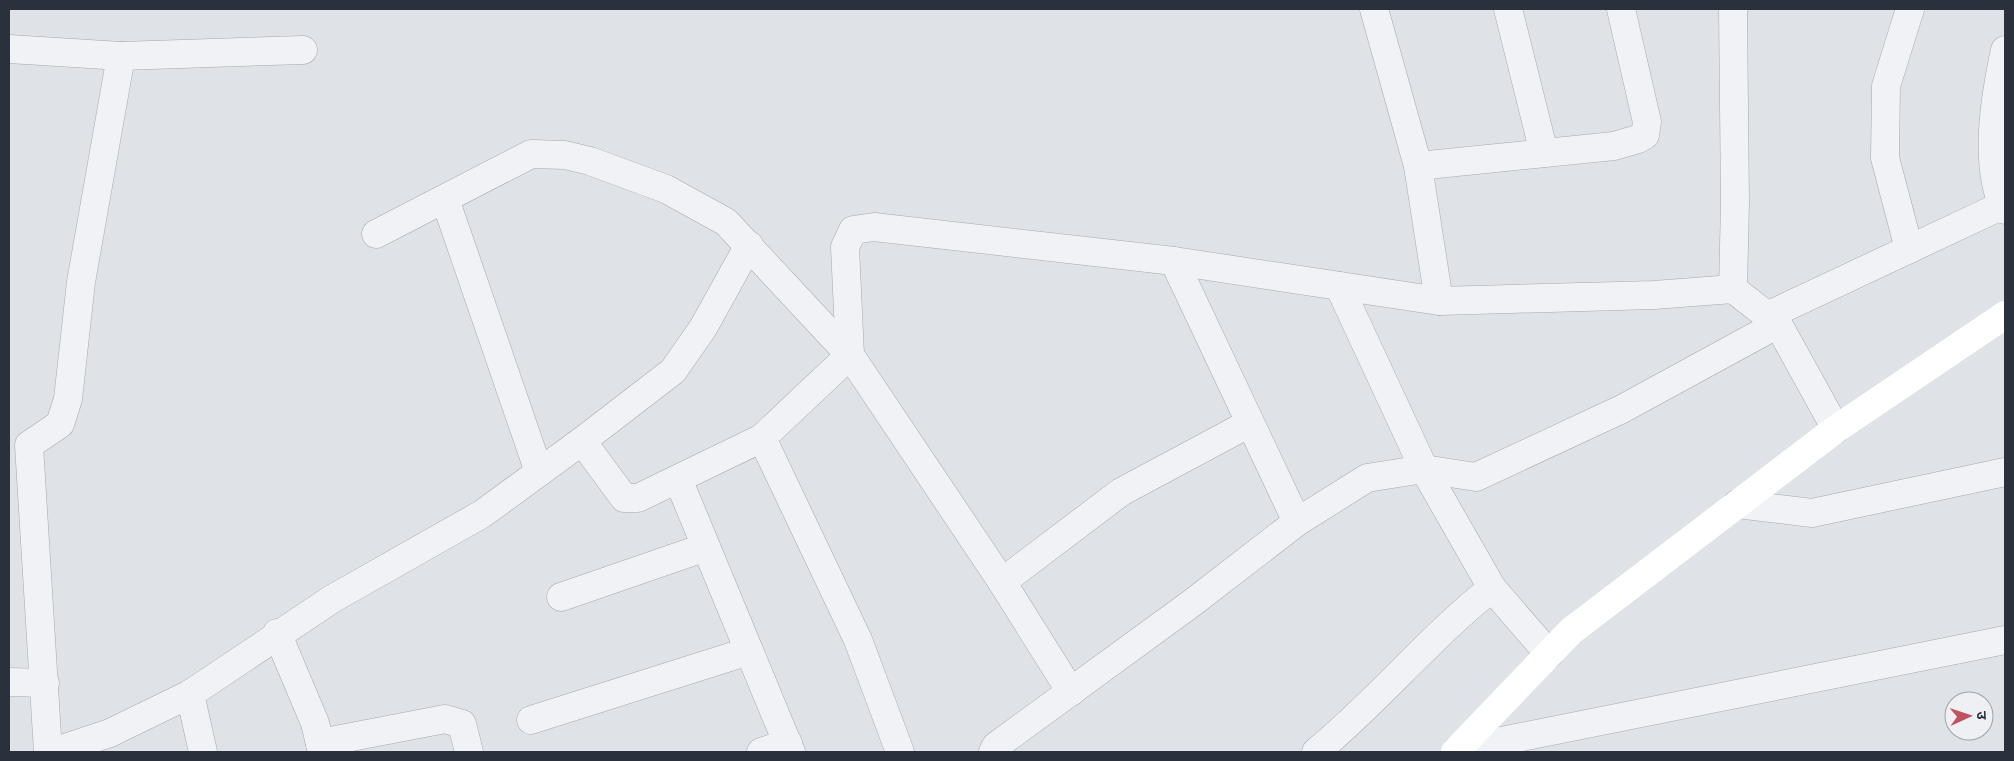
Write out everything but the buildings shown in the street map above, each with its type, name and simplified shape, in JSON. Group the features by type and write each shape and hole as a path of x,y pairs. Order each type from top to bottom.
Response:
{"street":[{"path":"1374,9 1418,166 1438,301"},
{"path":"1508,9 1544,153"},
{"path":"1418,166 1614,146 1645,135 1647,122 1621,9"},
{"path":"1733,9 1735,203 1733,289"},
{"path":"1909,249 1885,158 1886,86 1910,9"},
{"path":"9,49 121,56 303,50"},
{"path":"993,752 996,746 1192,604 1297,522 1366,478 1424,469 1476,477 1622,409 1772,320 1909,249 2004,208 1996,181 1992,124 1996,88 2005,50"},
{"path":"121,56 81,282 68,399 60,424 19,446 45,683 57,751 110,733 190,694 277,633 332,599 482,514 582,441 673,371 703,328 749,245"},
{"path":"376,234 531,154 565,155 590,161 666,189 726,222 850,356 1002,582 1071,692"},
{"path":"445,199 539,472"},
{"path":"582,441 624,498 638,498 762,438 850,356 845,247 853,230 874,227 1174,261 1438,301 1654,295 1733,289 1772,320 1836,429"},
{"path":"1174,261 1297,522"},
{"path":"1339,286 1424,469 1492,588 1549,654"},
{"path":"1456,751 1571,631 1836,429 2005,315"},
{"path":"1002,582 1121,492 1250,423"},
{"path":"762,438 858,640 900,752"},
{"path":"1737,504 1812,513 2005,472"},
{"path":"678,479 790,748 761,752"},
{"path":"561,597 706,547"},
{"path":"1316,752 1354,721 1467,608 1492,588"},
{"path":"277,633 315,723 321,748 445,719 462,724 469,752"},
{"path":"1456,751 2005,640"},
{"path":"530,720 749,651"},
{"path":"9,682 45,683"},
{"path":"190,694 203,752"}]}
